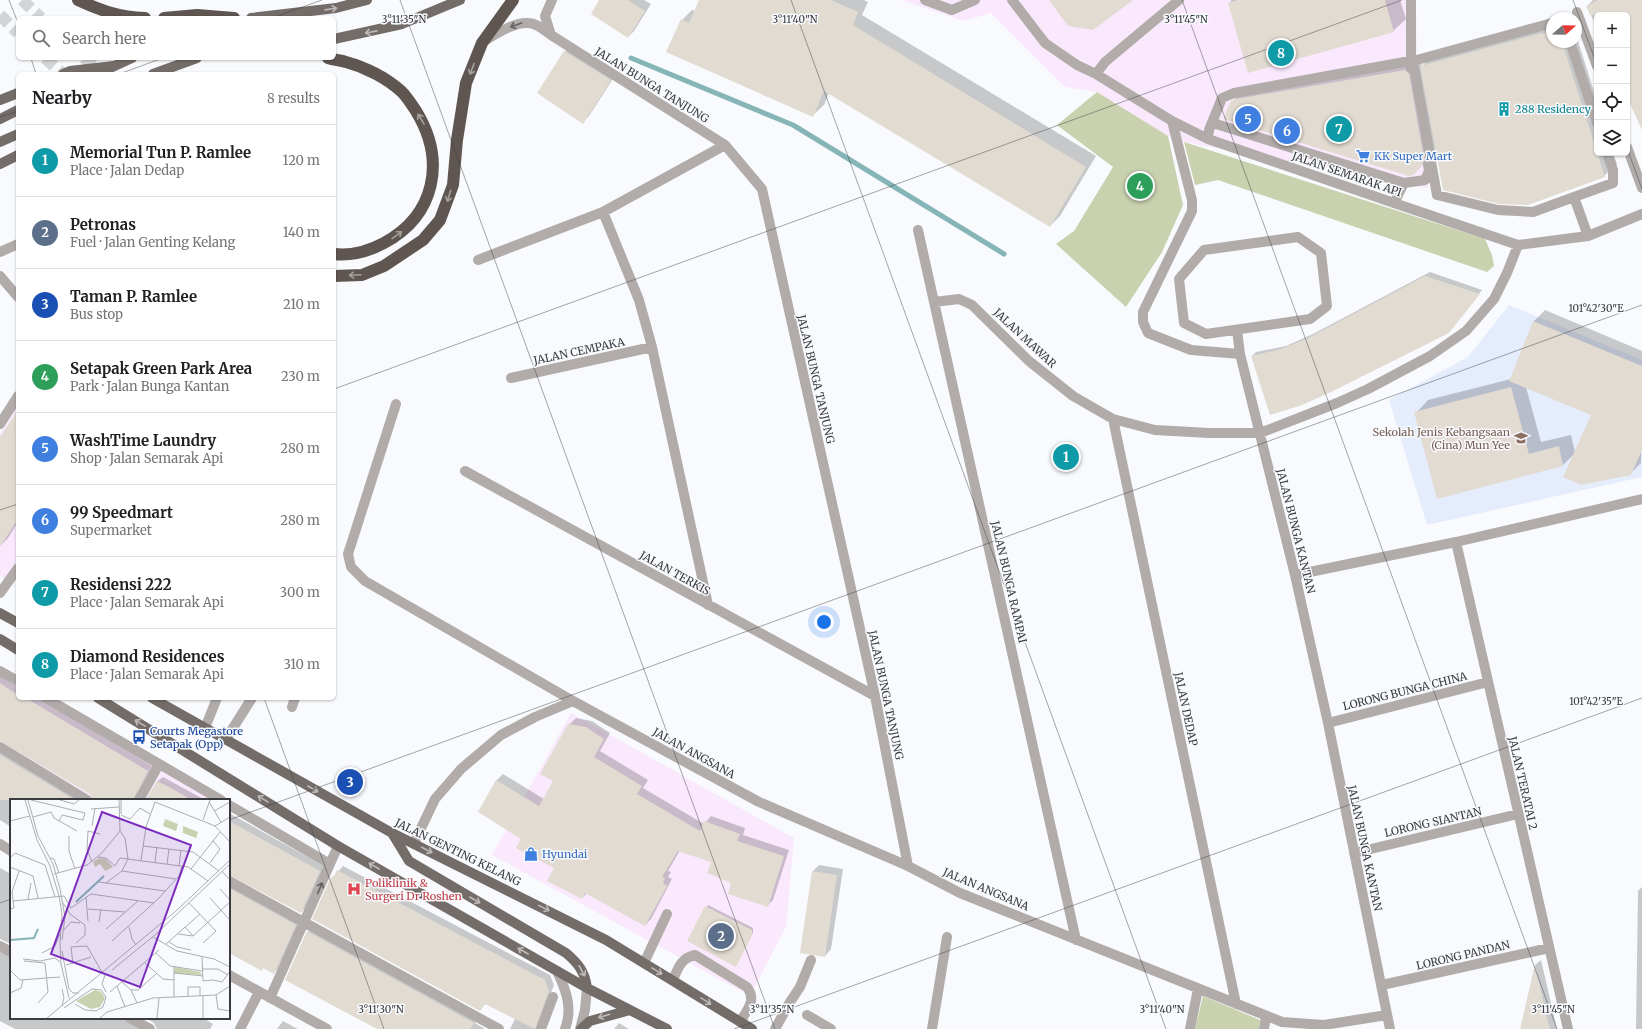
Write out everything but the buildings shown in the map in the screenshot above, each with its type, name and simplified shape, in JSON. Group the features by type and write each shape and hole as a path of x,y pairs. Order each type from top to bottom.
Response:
{"highway":[{"path":"78,0 120,16"},
{"path":"336,276 362,275 384,266 424,240 440,220 453,185 457,140 466,83 482,43 514,0"},
{"path":"186,16 209,16"},
{"path":"336,60 360,66 383,78 402,92 424,124 429,136 433,161 430,188 418,213 408,226 394,237 377,246 357,253 336,254"}],"main road":[{"path":"267,16 336,8 367,0"},
{"path":"336,39 402,24 460,0"},
{"path":"101,72 128,60"},
{"path":"158,72 192,60"},
{"path":"67,72 114,66"},
{"path":"0,100 16,94"},
{"path":"0,119 16,111"},
{"path":"0,142 16,135"},
{"path":"0,164 16,156"},
{"path":"0,613 16,622"},
{"path":"0,639 16,649"},
{"path":"101,700 338,846 587,988 667,1029"},
{"name":"JALAN GENTING KELANG","path":"156,700 392,833 593,933 752,1029"},
{"path":"392,833 409,861 566,953 576,961 584,972 587,988"},
{"path":"581,1029 590,1021 630,1010"}],"street":[{"path":"925,0 952,10 975,0"},
{"name":"JALAN SEMARAK API","path":"1012,0 1045,43 1077,65 1096,74 1172,122 1208,139 1394,203 1518,245 1588,236 1642,214"},
{"path":"1096,74 1105,62 1179,0"},
{"path":"1212,123 1404,183 1426,180 1429,171 1410,61 1411,0"},
{"path":"550,35 545,16 551,1"},
{"name":"JALAN BUNGA TANJUNG","path":"482,43 518,24 529,22 539,26 550,35 725,145 762,189 875,696 908,866"},
{"path":"1546,26 1413,61 1438,195 1498,210 1533,212 1613,183 1613,170 1608,156"},
{"path":"1582,26 1594,58"},
{"path":"1572,48 1596,120"},
{"path":"1208,139 1212,123 1222,98 1234,93 1410,61"},
{"path":"1172,122 1192,200 1192,211 1143,312 1143,322 1148,332 1191,350 1240,354"},
{"path":"478,260 603,212 725,145"},
{"path":"1630,155 1642,188"},
{"path":"1394,203 1404,183"},
{"path":"1574,197 1588,236"},
{"path":"603,212 640,300 652,347 708,605"},
{"name":"JALAN BUNGA RAMPAI","path":"918,230 1076,940"},
{"path":"1298,237 1321,253 1327,306 1310,319 1237,330 1206,334 1184,323 1179,279 1204,250 1298,237"},
{"path":"0,252 16,245"},
{"path":"1260,433 1337,403 1368,388 1430,356 1466,331 1494,298 1507,273 1518,245"},
{"path":"0,276 16,295"},
{"name":"JALAN MAWAR","path":"934,302 959,299 972,305 1029,362 1073,396 1113,419 1155,430 1209,433 1260,433"},
{"name":"JALAN BUNGA KANTAN","path":"1237,330 1240,354 1295,575 1328,722 1390,1029"},
{"name":"JALAN CEMPAKA","path":"511,378 652,347"},
{"path":"0,424 16,399"},
{"name":"JALAN ANGSANA","path":"396,404 348,554 351,567 365,581 573,700 759,802 908,866 960,893 1282,1022 1314,1026 1387,1015"},
{"name":"JALAN DEDAP","path":"1113,419 1236,1004"},
{"name":"JALAN TERKIS","path":"465,472 875,696"},
{"path":"1295,575 1456,542 1642,498"},
{"name":"JALAN TERATAI 2","path":"1456,542 1568,1029"},
{"path":"1,588 16,570"},
{"path":"0,671 16,680"},
{"name":"LORONG BUNGA CHINA","path":"1328,722 1488,682"},
{"path":"49,700 219,799"},
{"path":"206,728 216,700"},
{"path":"226,739 251,700"},
{"path":"414,843 435,799 461,769 501,735 535,717 573,700"},
{"path":"0,747 85,799"},
{"path":"140,799 159,764"},
{"path":"230,806 330,864"},
{"name":"LORONG SIANTAN","path":"1354,853 1518,814"},
{"path":"0,844 10,850"},
{"path":"270,998 305,924 338,846"},
{"path":"230,883 499,1029"},
{"path":"644,963 667,914"},
{"path":"932,1029 947,936"},
{"path":"0,946 10,951"},
{"name":"LORONG PANDAN","path":"1382,985 1549,948"},
{"path":"673,980 681,962 688,957 695,956 748,987 752,994 752,1001 740,1022"},
{"path":"775,1029 800,987 811,960"},
{"path":"557,971 563,982 569,1008 569,1018 565,1029"},
{"path":"230,976 327,1029"},
{"path":"581,1029 585,1010 587,988"},
{"path":"1190,1029 1198,989"},
{"path":"240,1029 259,992"},
{"path":"540,1029 553,997"},
{"path":"807,1015 831,1029"},
{"path":"1264,1029 1266,1016"},
{"path":"132,1019 150,1029"}],"shaded area":[{"path":"902,0 1416,0 1417,66 1435,174 1426,188 1184,142 1168,136 1097,92 1065,87 991,13 963,21"},
{"name":"Sekolah Jenis Kebangsaan (Cina) Mun Yee","path":"1509,305 1642,360 1642,477 1427,525 1389,400 1468,357"},
{"path":"16,409 16,562 4,579 0,575 0,433"},
{"path":"0,676 16,685 16,700 41,700 212,799 92,799 0,742"},
{"path":"571,713 794,838 786,927 750,996 492,855"}],"green space":[{"path":"1097,92 1168,136 1183,205 1162,252 1126,307 1056,244 1074,231 1113,167 1057,125"},
{"path":"1184,142 1485,239 1492,255 1494,266 1487,272 1218,180 1195,185"},
{"path":"1203,996 1260,1020 1259,1029 1195,1029"}],"waterway":[{"path":"631,58 793,125 1004,254"}],"tunnel":[{"path":"22,0 39,16"},
{"path":"0,15 16,31"},
{"path":"47,60 61,72"},
{"path":"86,60 100,72"}],"place":[{"name":"Diamond Residences","path":"1281,53"},
{"name":"288 Residency","path":"1504,109"},
{"name":"WashTime Laundry","path":"1248,119"},
{"name":"Residensi 222","path":"1339,129"},
{"name":"99 Speedmart","path":"1287,131"},
{"name":"KK Super Mart","path":"1363,156"},
{"name":"Setapak Green Park Area","path":"1140,186"},
{"name":"Sekolah Jenis Kebangsaan (Cina) Mun Yee","path":"1521,438"},
{"name":"Memorial Tun P. Ramlee","path":"1066,457"},
{"name":"Courts Megastore Setapak (Opp)","path":"139,737"},
{"name":"Taman P. Ramlee","path":"350,782"},
{"name":"Hyundai","path":"531,854"},
{"name":"Poliklinik & Surgeri Dr Roshen","path":"354,889"},
{"name":"Petronas","path":"721,936"}]}
